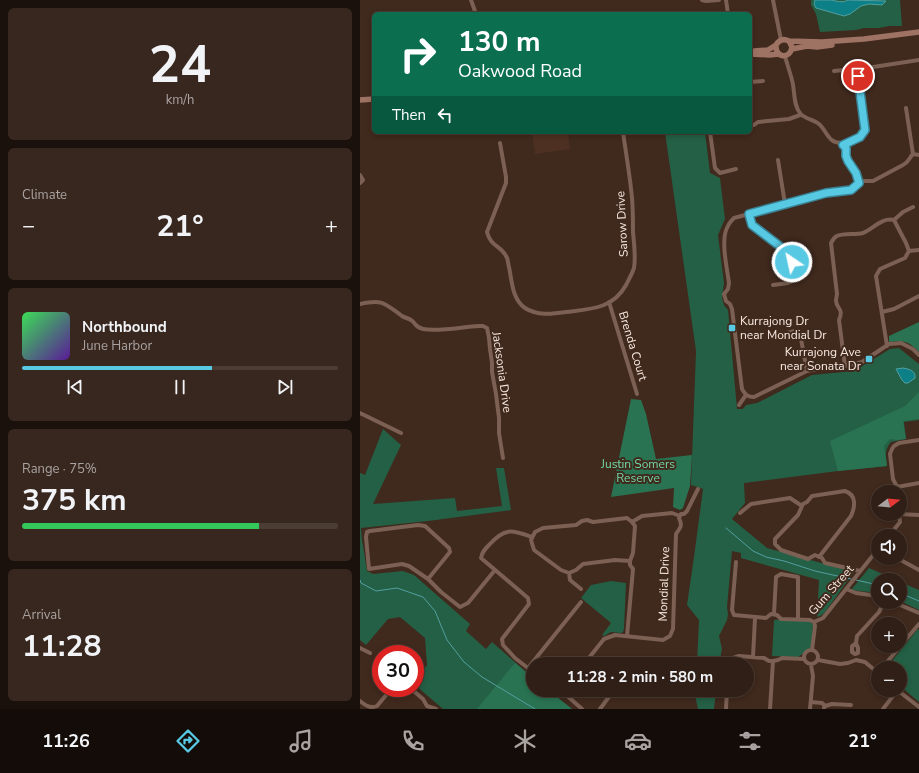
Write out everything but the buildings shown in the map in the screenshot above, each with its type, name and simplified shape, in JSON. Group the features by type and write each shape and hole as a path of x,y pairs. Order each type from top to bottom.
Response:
{"street":[{"path":"471,0 475,12"},
{"path":"702,0 719,0"},
{"path":"726,0 728,12"},
{"path":"773,0 781,40"},
{"path":"792,49 919,32"},
{"path":"752,53 768,50 784,39 789,41 822,42 864,39"},
{"path":"752,53 770,55 778,54 785,56 790,54 792,49 792,45 789,41"},
{"path":"776,45 778,54"},
{"path":"785,56 800,115 818,123 831,139 836,143 841,143 846,148 846,156 856,173 859,183"},
{"path":"858,71 860,68 919,60"},
{"path":"834,71 854,69 858,71"},
{"path":"843,145 860,137 865,130 858,71"},
{"path":"752,82 763,81"},
{"path":"360,100 372,99"},
{"path":"906,108 913,154 907,162 873,181 862,181 851,190 826,193 734,218 727,226 724,236 729,283 728,289 724,294 726,301 730,304 732,309 742,389 749,397 754,397 807,371 845,366 862,362 889,344 901,343 913,349 919,355"},
{"path":"752,125 758,122 789,119 800,115"},
{"name":"Sarow Drive","path":"500,143 506,183 487,232 489,239 507,258 514,296 519,303 530,311 549,314 601,307 617,297 630,278 634,268 632,198 623,134"},
{"path":"710,134 715,168 720,173 736,169"},
{"path":"913,154 919,155"},
{"path":"778,160 785,204"},
{"path":"360,175 363,180 360,183"},
{"path":"845,366 839,320 841,315 836,301 838,294 831,243 833,239 838,236 864,232 881,222 889,219 894,220 903,212 913,207"},
{"path":"749,214 752,225 790,254 794,277 793,281 773,285"},
{"path":"894,220 909,251"},
{"path":"909,251 919,250"},
{"path":"887,346 876,276 880,269 905,258 909,251"},
{"path":"882,312 919,296"},
{"name":"Jacksonia Drive","path":"360,304 382,302 393,308 403,317 412,320 416,326 423,329 434,330 479,326 487,328 503,458"},
{"name":"Brenda Court","path":"609,302 637,394"},
{"path":"779,335 794,331 799,333 807,371"},
{"path":"740,405 746,395"},
{"path":"360,413 401,433"},
{"path":"896,485 893,479 890,454 892,449 899,443 919,440"},
{"path":"906,485 919,482"},
{"name":"Mondial Drive","path":"590,657 604,639 615,635 663,640 670,636 673,629 676,534 681,527 679,518 680,514 684,514 687,511 698,489"},
{"path":"819,557 851,516 854,509 853,496 846,491 812,496 803,504 798,515 775,539 775,544 781,550 808,559 815,555 819,557 822,558 825,563 860,572"},
{"path":"740,513 751,504 790,498 802,506"},
{"path":"632,522 642,516 672,513 680,516"},
{"path":"907,514 919,515"},
{"path":"628,636 633,569 630,565 630,561 633,553 635,526 632,522 627,518 593,522 587,520 576,525 543,528 535,532 531,540 534,550 561,570 569,573 576,570 583,564 615,560 630,561"},
{"path":"428,579 450,552 449,548 425,526 418,525 367,532 366,536 369,569 402,564 409,566 428,579 441,592 460,606 468,603 495,570"},
{"path":"526,666 515,658 503,645 502,639 529,604 528,598 481,558 482,553 497,536 508,531 521,533 532,537"},
{"name":"Gum Street","path":"812,650 815,626 814,622 822,618 871,559"},
{"path":"736,562 732,610 734,615 766,618 771,614 774,614"},
{"path":"907,563 919,570"},
{"path":"569,573 570,580 581,589"},
{"path":"774,614 776,577 781,574 798,577 798,620"},
{"path":"846,589 856,593 871,595"},
{"path":"537,657 581,602"},
{"path":"907,608 919,613"},
{"path":"856,643 857,636 880,609"},
{"path":"774,614 781,619 810,620 814,622"},
{"path":"736,657 753,657 755,618"},
{"path":"888,661 919,624"},
{"path":"360,648 370,653"},
{"path":"811,665 807,664 804,659 804,654 807,651 816,651 818,660"},
{"path":"754,657 764,658 769,661 782,658 804,659"},
{"path":"811,665 818,660"},
{"path":"818,660 840,664 856,660 865,662 871,667"},
{"path":"770,709 774,661"},
{"path":"810,709 813,676 811,665"},
{"path":"360,701 370,708 377,706 384,697"},
{"path":"421,697 426,707 436,709"},
{"path":"568,697 582,709"},
{"path":"600,709 609,697"},
{"path":"726,709 727,697"},
{"path":"883,709 891,697"},
{"path":"906,697 919,707"},
{"path":"811,702 822,702 824,708 832,704 851,705"}],"shaded area":[{"path":"532,134 568,134 570,149 535,154"}],"green space":[{"path":"811,0 900,0 902,26 820,32 816,14 811,5"},
{"path":"665,134 705,134 710,173 720,178 725,219 718,235 724,283 722,298 724,305 728,310 737,409 743,409 746,405 757,403 812,375 854,371 890,349 899,348 919,364 919,420 904,422 906,439 891,442 886,451 887,466 744,483 745,503 732,519 767,548 854,572 822,615 817,617 819,580 741,558 741,553 732,551 727,607 728,614 727,620 719,636 722,649 720,657 697,657 699,620 687,605 703,489 691,485 696,351"},
{"path":"919,322 919,352 906,342 889,342 889,336"},
{"path":"919,392 919,419 903,421 906,439 890,439 884,446 887,466 838,471 830,441 905,406"},
{"name":"Justin Somers Reserve","path":"631,399 641,400 646,414 656,459 692,455 690,486 683,508 680,510 673,507 674,488 611,497"},
{"path":"383,429 401,445 373,504 455,498 457,511 502,506 496,468 504,468 511,510 361,528 367,571 373,574 403,571 414,575 470,624 466,631 486,649 492,642 526,672 526,697 557,697 572,709 443,709 424,693 424,669 427,665 425,638 400,617 388,619 366,645 360,640 360,473 365,475"},
{"path":"869,568 880,573 871,573 871,592 851,590"},
{"path":"611,581 626,583 624,629 621,633 611,632 604,636 602,635 611,623 581,598 591,585"},
{"path":"907,585 919,590 919,610 907,604"},
{"path":"774,620 805,620 813,624 811,648 798,657 772,656"},
{"path":"918,629 919,702 907,692 907,661 892,661 898,653 907,653 907,642"},
{"path":"515,663 526,672 526,697 557,697 572,709 477,709"},
{"path":"695,697 715,697 714,709 698,709"}],"water":[{"path":"815,0 841,2 848,0 886,1 882,5 869,4 861,6 850,14 844,16 816,8 814,4"},
{"path":"903,368 911,370 915,375 915,378 908,383 905,383 902,380 896,369"}],"waterway":[{"path":"726,528 753,551 766,557 815,571 851,579"},
{"path":"360,580 361,583 376,591 397,588 423,597 435,611 447,640 464,662 482,677 535,709"},
{"path":"856,580 871,583"},
{"path":"907,596 919,601"}],"place":[{"name":"Kurrajong Dr near Mondial Dr","path":"732,328"},
{"name":"Kurrajong Ave near Sonata Dr","path":"869,359"}],"route":[{"path":"792,262 790,254 752,225 749,214 826,193 851,190 859,183 856,173 848,161 846,156 846,148 843,145 860,137 865,130 858,76"}]}
